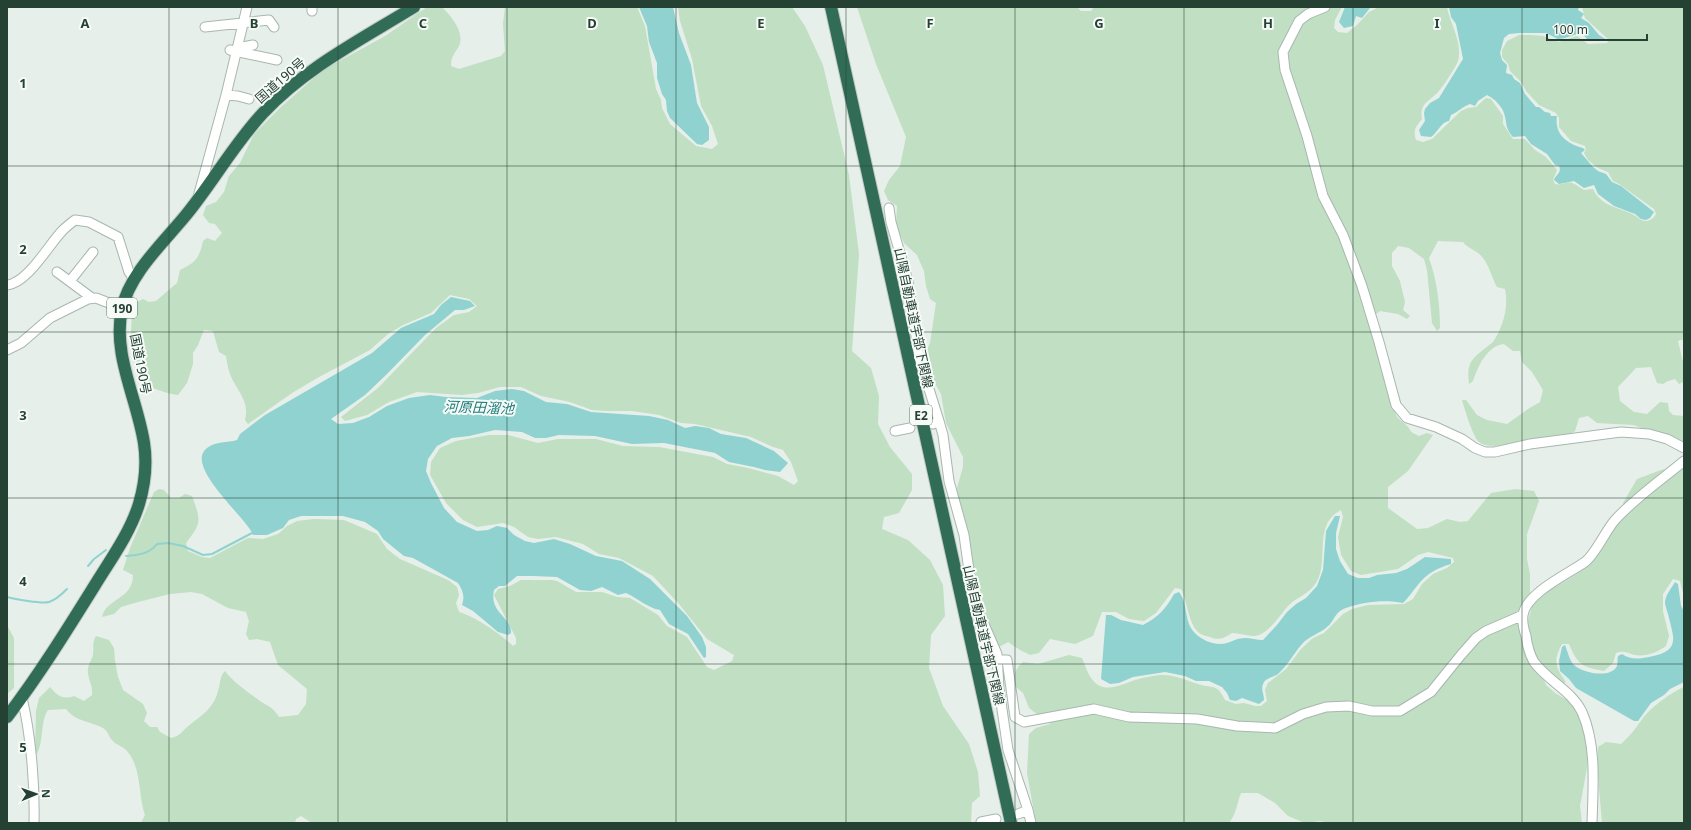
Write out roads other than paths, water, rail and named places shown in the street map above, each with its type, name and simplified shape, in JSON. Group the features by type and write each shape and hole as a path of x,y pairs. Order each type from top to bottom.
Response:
{"highway":[{"name":"国道190号","path":"7,717 22,698 76,616 123,540 135,515 142,493 145,469 144,443 121,344 120,326 122,308 134,279 197,201 240,140 263,113 284,92 320,64 414,7"},
{"name":"山陽自動車道宇部下関線","path":"832,7 1015,818"}],"street":[{"path":"197,201 226,95 235,50 247,7"},
{"path":"1325,7 1308,14 1299,22 1283,52 1285,70 1307,136 1323,196 1343,235 1362,286 1380,342 1396,405 1407,418 1442,429 1485,452 1494,452 1530,444 1621,432 1649,434 1667,439 1684,448"},
{"path":"205,27 269,20 274,27"},
{"path":"235,50 253,45"},
{"path":"235,50 276,60"},
{"path":"226,95 249,99"},
{"path":"889,208 891,222 908,281 918,357 936,422 942,431 949,481 964,535 973,599 997,654 999,689 1008,750 1031,823"},
{"path":"7,285 18,282 63,230 75,220 89,222 118,237 129,272 134,279"},
{"path":"70,281 93,252"},
{"path":"56,272 92,298 122,308"},
{"path":"7,350 21,343 50,318 67,311 84,300 92,298"},
{"path":"895,431 910,428"},
{"path":"1592,823 1592,772 1590,742 1586,724 1575,701 1534,662 1523,626 1523,615 1526,606 1535,595 1588,560 1606,532 1626,509 1684,461"},
{"path":"998,660 1007,660 1015,717 1024,722 1094,709 1129,717 1197,719 1237,726 1275,728 1303,714 1326,707 1349,706 1372,711 1400,712 1431,692 1476,638 1486,631 1523,615"},
{"path":"22,698 28,725 34,823"},
{"path":"1015,818 1028,810"},
{"path":"981,820 996,819"}],"water":[{"path":"639,7 673,7 679,33 691,65 697,103 709,127 709,140 702,145 697,144 670,118 667,111 666,100 662,94 657,78 657,63 649,42 647,26"},
{"path":"1345,7 1373,7 1370,8 1362,18 1356,16 1353,26 1344,28 1339,22"},
{"path":"1449,7 1579,7 1578,10 1584,14 1581,18 1589,23 1599,35 1607,40 1606,41 1587,39 1580,33 1558,39 1546,33 1509,34 1504,38 1500,53 1502,60 1507,65 1506,73 1512,75 1514,79 1520,83 1525,94 1536,107 1550,113 1551,116 1557,116 1558,128 1563,138 1572,144 1583,148 1585,150 1581,153 1593,167 1606,174 1612,182 1621,186 1654,212 1650,218 1646,220 1641,219 1635,214 1614,206 1598,194 1594,185 1584,188 1574,181 1559,184 1554,180 1559,172 1559,166 1555,165 1547,154 1531,144 1525,136 1513,137 1508,130 1501,107 1496,101 1487,95 1478,101 1475,106 1470,104 1451,115 1449,121 1441,125 1431,137 1421,136 1419,130 1425,121 1425,109 1430,103 1439,98 1463,59 1456,24 1451,17"},
{"name":"河原田溜池","path":"451,297 470,301 475,306 464,310 455,310 425,335 365,395 331,419 338,424 353,423 369,417 387,406 409,398 430,395 477,398 495,391 512,389 524,391 546,402 567,404 591,412 649,416 668,420 685,428 695,426 709,428 721,434 746,438 774,451 788,463 780,472 729,462 715,453 664,443 632,444 595,436 559,435 546,438 535,438 522,432 495,430 452,438 437,446 428,459 426,471 431,483 444,508 457,522 477,531 488,530 497,526 507,528 514,535 525,541 534,543 554,539 570,544 596,556 622,561 650,579 687,616 702,637 706,647 706,657 704,658 688,634 669,624 660,610 647,605 626,593 618,595 602,587 591,591 580,590 557,577 517,576 505,586 499,586 494,590 493,598 497,610 508,622 511,633 508,635 498,632 473,611 462,605 463,594 458,583 413,558 404,556 383,539 378,531 365,522 343,516 301,516 289,520 283,528 267,535 253,535 249,527 219,492 203,467 202,456 207,448 218,443 237,440 240,434 265,415 372,353 401,328 434,314 441,305"},
{"path":"1335,516 1340,516 1336,533 1336,549 1340,561 1348,574 1358,578 1369,578 1377,575 1396,573 1407,569 1425,557 1451,559 1451,564 1441,567 1428,575 1420,582 1403,603 1382,601 1367,603 1346,608 1339,612 1330,625 1302,644 1279,673 1265,681 1262,687 1264,700 1259,704 1242,698 1236,701 1230,700 1222,687 1209,681 1196,681 1185,676 1165,672 1133,677 1119,683 1110,684 1101,679 1106,615 1111,615 1121,620 1143,625 1161,612 1174,594 1179,592 1183,599 1191,629 1204,640 1215,644 1221,644 1242,638 1263,640 1287,612 1306,598 1317,586 1323,570 1326,531"},
{"path":"1675,582 1678,584 1681,606 1684,611 1684,682 1670,689 1664,695 1651,703 1638,721 1634,721 1576,688 1560,671 1559,661 1562,647 1565,645 1574,665 1583,670 1603,674 1614,670 1617,666 1618,656 1622,654 1638,659 1666,651 1673,643 1673,637 1665,602"}],"waterway":[{"path":"126,556 151,550 157,544 168,543 183,546 203,555 212,554 252,533"},
{"path":"88,566 94,559 106,550"},
{"path":"7,597 34,602 49,602 61,595 67,589"}]}
